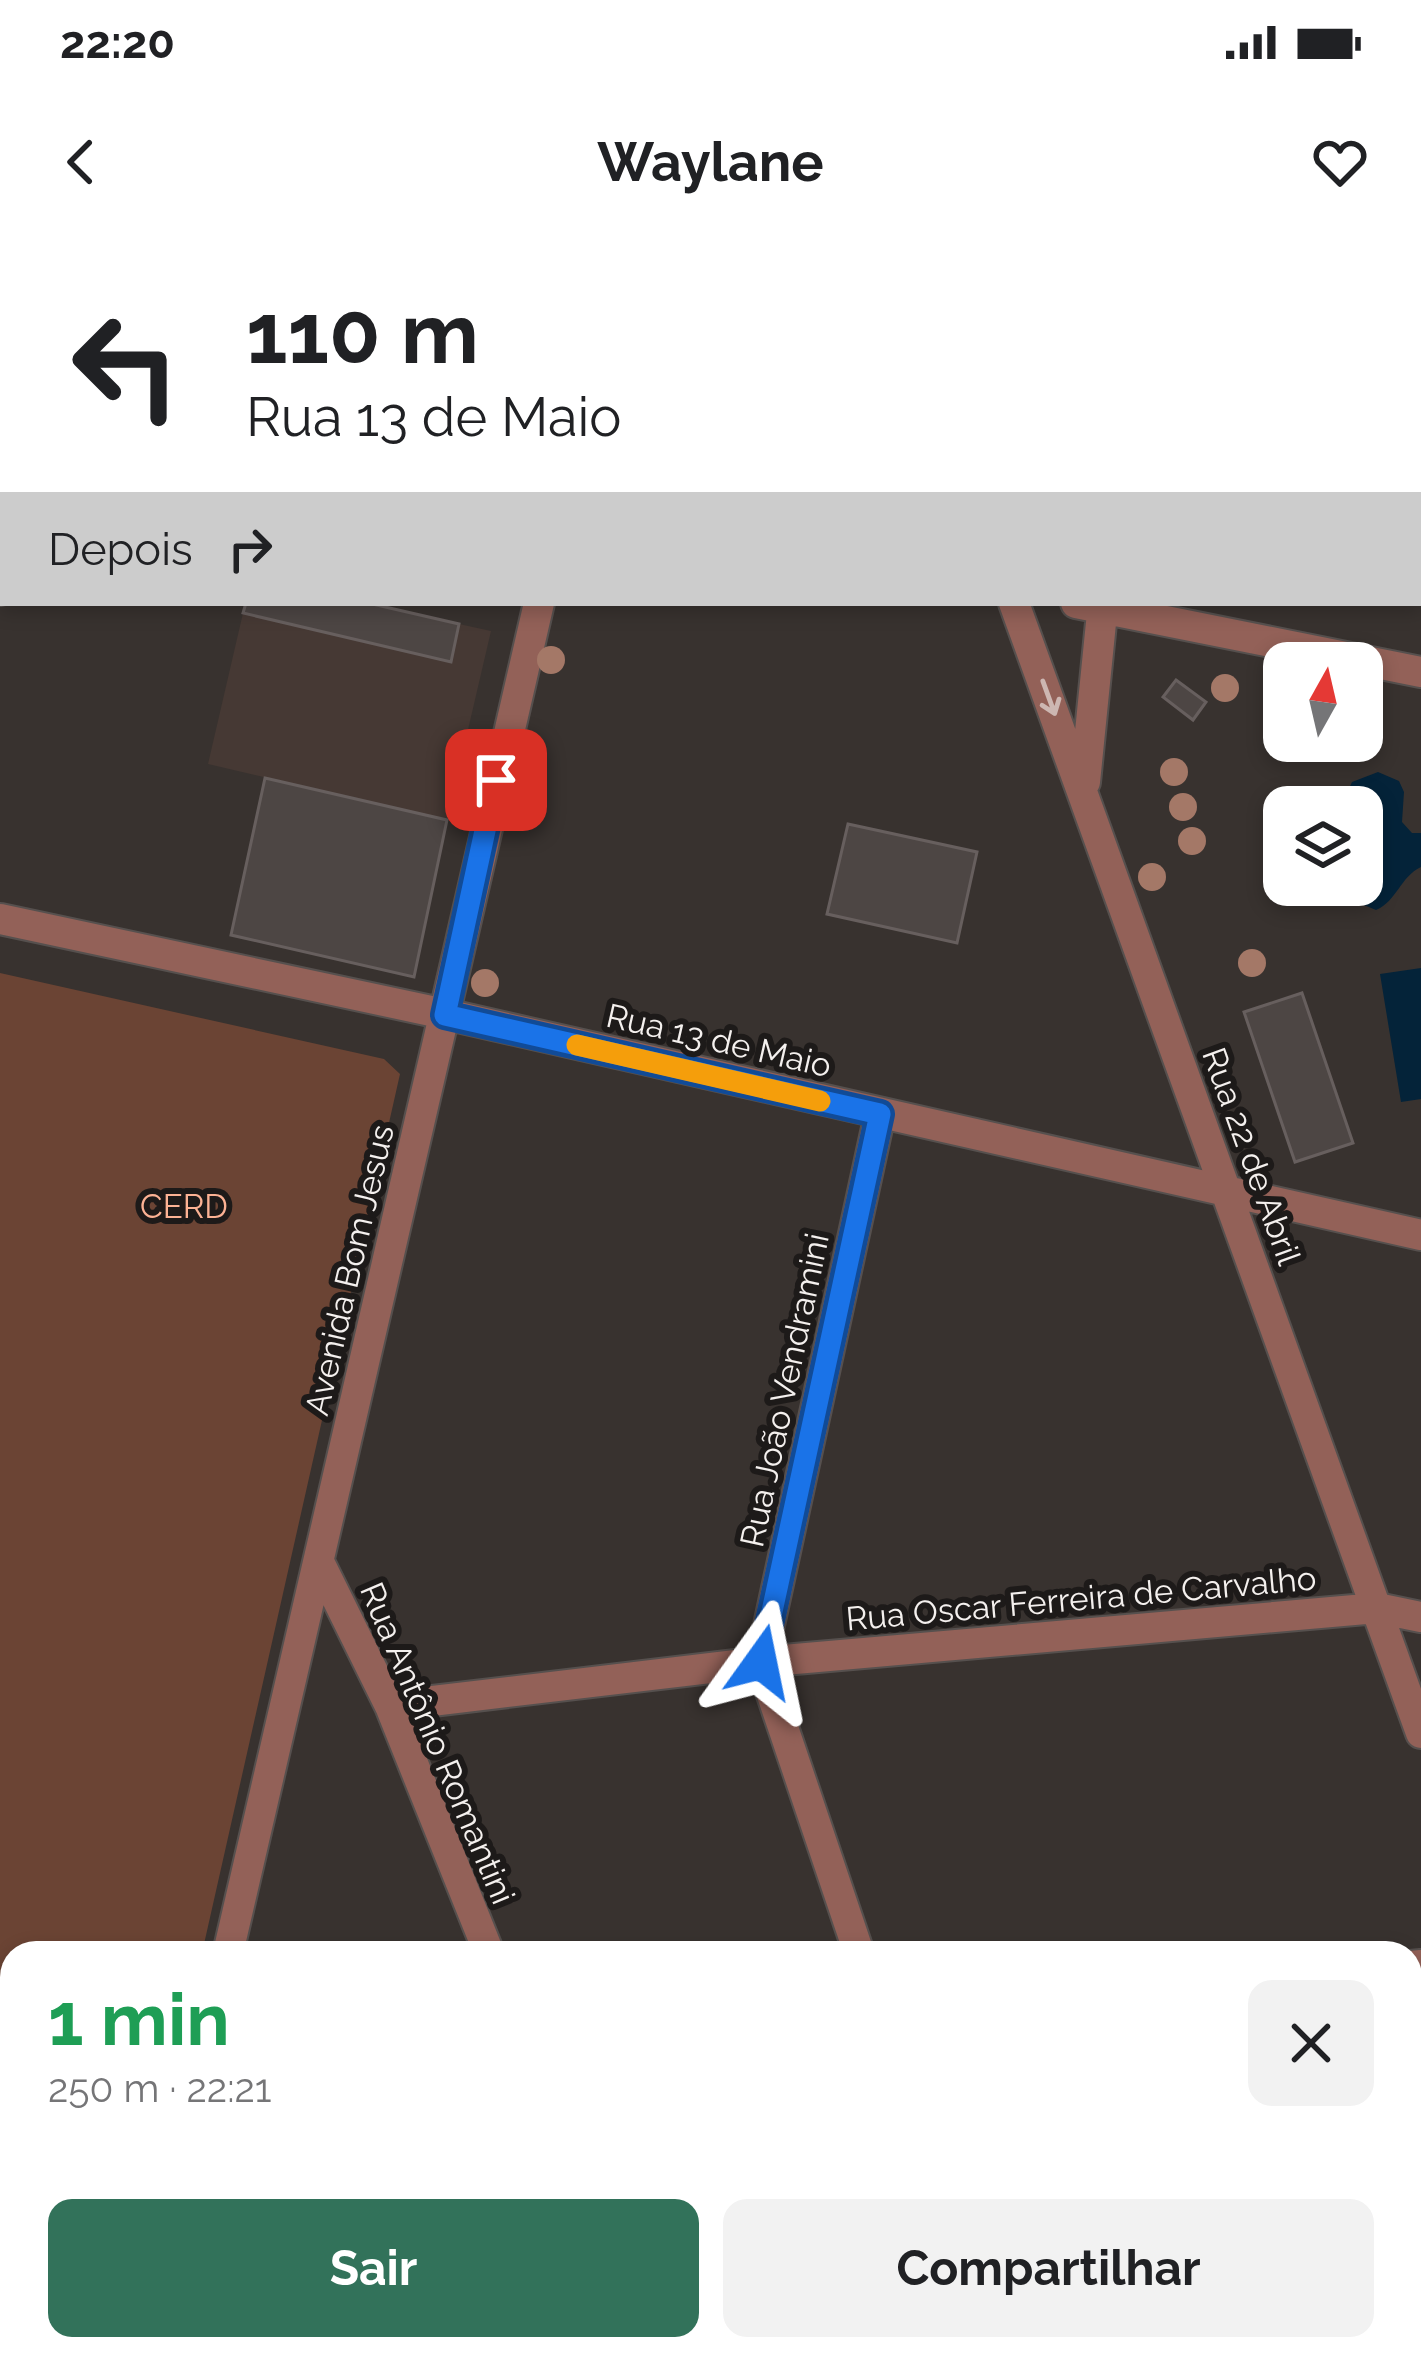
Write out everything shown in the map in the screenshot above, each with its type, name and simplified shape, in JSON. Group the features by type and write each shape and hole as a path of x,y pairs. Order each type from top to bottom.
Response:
{"street":[{"name":"Avenida Bom Jesus","path":"231,1941 538,606"},
{"name":"Rua 22 de Abril","path":"1015,606 1421,1733"},
{"path":"1084,794 1094,606"},
{"path":"1099,606 1421,672"},
{"name":"Rua 13 de Maio","path":"0,919 1421,1235"},
{"name":"Rua João Vendramini","path":"761,1662 880,1114"},
{"name":"Rua Antônio Romantini","path":"319,1562 390,1706 484,1941"},
{"name":"Rua Oscar Ferreira de Carvalho","path":"390,1706 761,1662 1377,1608 1421,1617"},
{"path":"761,1662 855,1941"}],"shaded area":[{"path":"243,613 450,662 459,624 491,631 447,820 208,764"}],"green space":[{"name":"CERD","path":"0,973 384,1059 400,1074 205,1941 0,1941"}],"water":[{"path":"1378,772 1399,781 1404,792 1402,822 1412,833 1421,833 1421,867 1383,905 1383,786 1350,786"},
{"path":"1421,968 1421,1099 1401,1102 1380,974"}],"building":[{"path":"245,606 381,606 459,624 451,662 243,613"},
{"path":"1176,680 1206,702 1193,720 1163,697"},
{"path":"265,778 447,820 414,977 231,935"},
{"path":"848,824 977,852 957,943 827,914"},
{"path":"1302,993 1353,1143 1295,1162 1244,1012"}],"slow traffic":[{"path":"577,1045 820,1101"}],"route":[{"path":"496,780 445,1015 880,1114 761,1662"}]}
